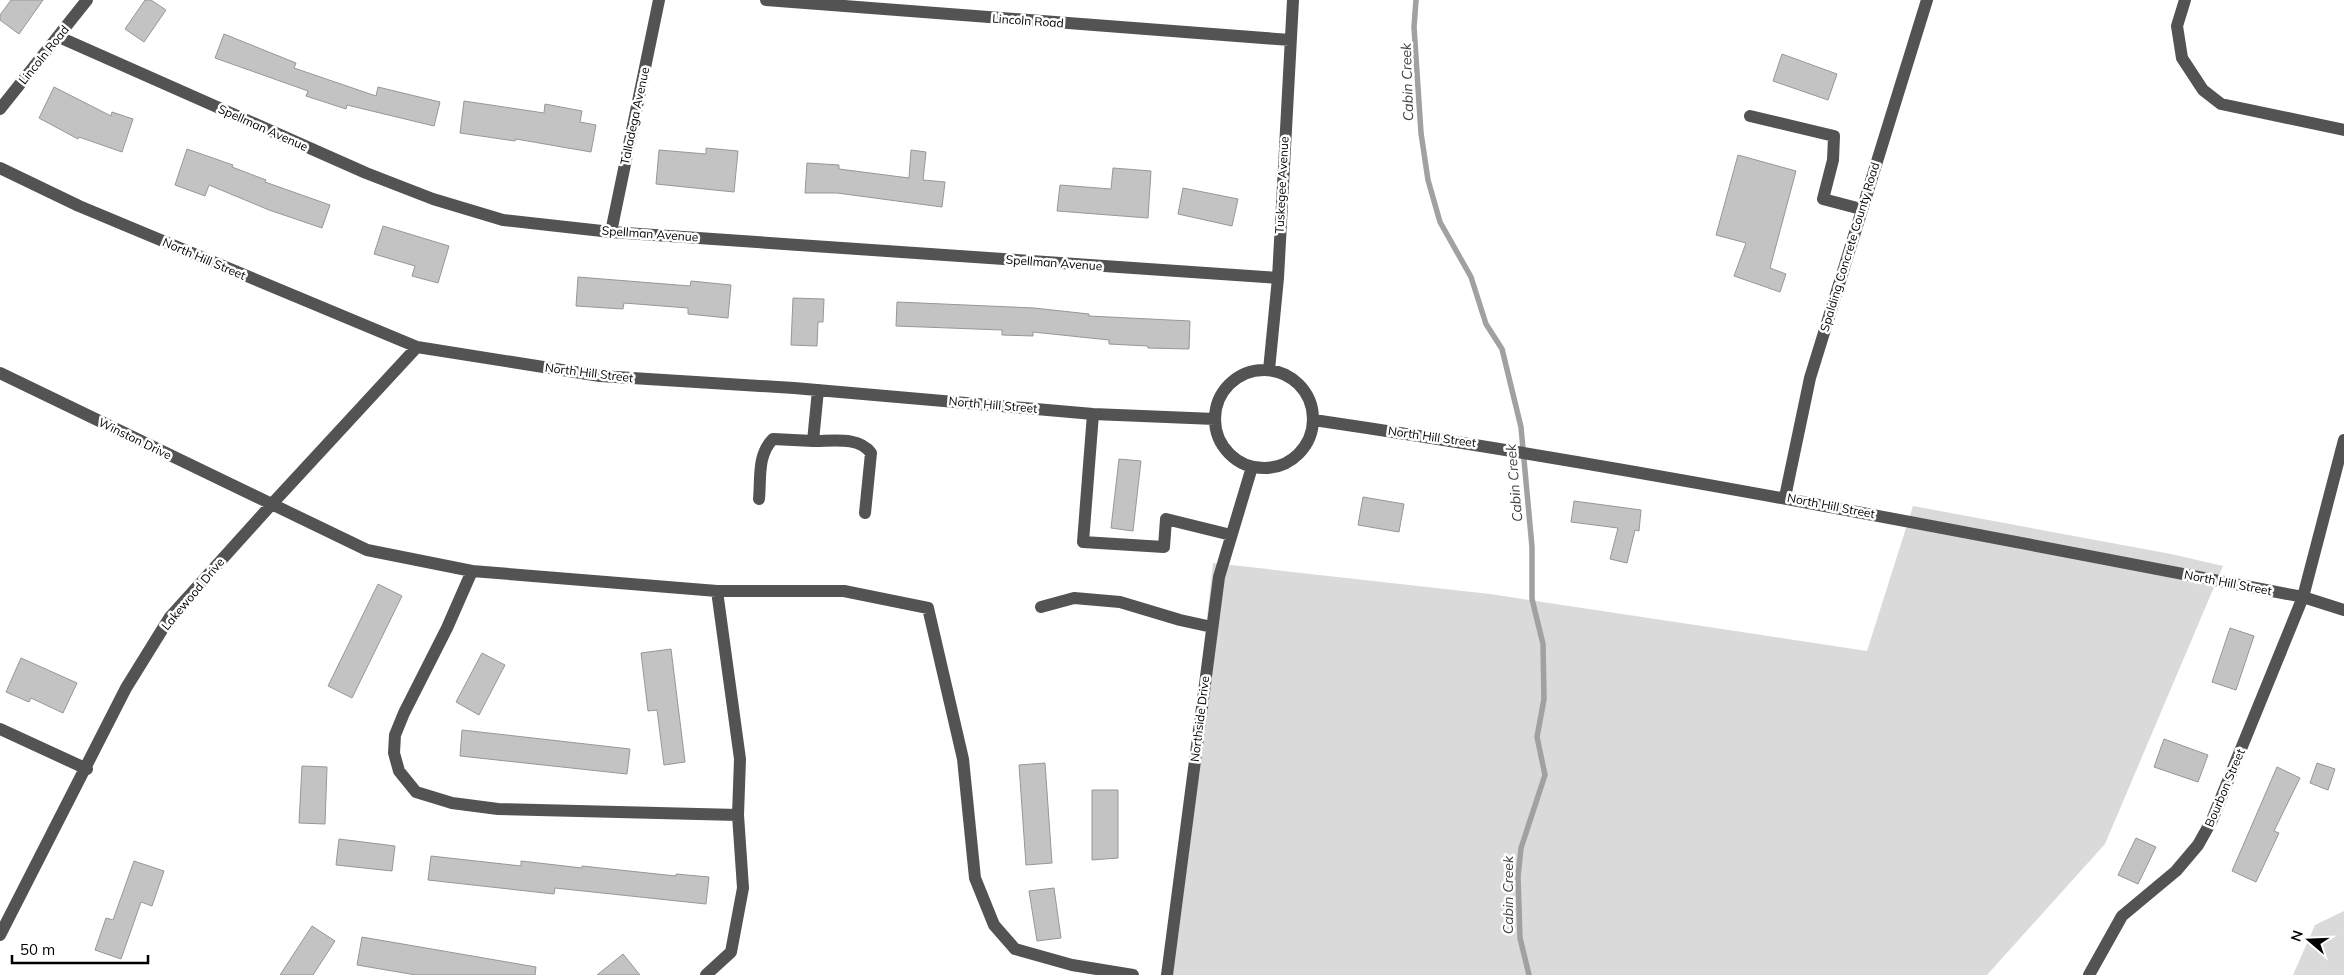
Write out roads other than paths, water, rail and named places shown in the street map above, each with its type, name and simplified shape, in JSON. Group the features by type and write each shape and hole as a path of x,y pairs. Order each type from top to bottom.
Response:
{"street":[{"name":"Lincoln Road","path":"0,110 87,0"},
{"name":"Talladega Avenue","path":"611,232 659,0"},
{"name":"Lincoln Road","path":"766,0 855,4 1290,40"},
{"name":"Tuskegee Avenue","path":"1269,370 1278,278 1293,0"},
{"name":"Spalding Concrete County Road","path":"1785,497 1810,378 1927,0"},
{"path":"2185,0 2178,26 2182,58 2203,90 2221,104 2344,130"},
{"name":"Spellman Avenue","path":"59,37 349,165 434,199 503,220 611,232 1278,278"},
{"path":"1750,116 1834,136 1833,160 1823,199 1861,209"},
{"name":"North Hill Street","path":"0,168 79,206 417,347 600,376 818,390 1093,414 1215,419"},
{"name":"Lakewood Drive","path":"0,935 87,769 126,688 170,617 417,347"},
{"path":"1269,370 1283,374 1296,381 1306,392 1312,405 1314,420 1311,435 1305,448 1294,459 1281,466 1266,469 1252,467 1237,460 1225,450 1218,435 1215,419 1218,403 1226,388 1238,377 1253,371 1269,370"},
{"name":"Winston Drive","path":"0,374 368,550 472,571 717,591 844,591 928,608 962,759 975,878 994,925 1015,949 1072,965 1133,975"},
{"path":"813,441 818,390"},
{"path":"1093,414 1083,542 1164,547 1166,520 1231,535"},
{"name":"North Hill Street","path":"1314,420 1536,453 1785,497 2303,597 2344,610"},
{"path":"760,498 762,455 766,446 773,439 858,442 871,453 865,514"},
{"name":"Bourbon Street","path":"2089,975 2122,916 2176,872 2198,845 2212,820 2303,597 2344,440"},
{"name":"Northside Drive","path":"1168,975 1219,577 1252,467"},
{"path":"472,571 447,628 404,713 395,735 394,753 399,772 416,792 452,803 498,809 738,815"},
{"path":"706,975 730,952 743,888 738,815 740,759 717,591"},
{"path":"1040,607 1074,598 1120,602 1212,628"},
{"path":"0,729 87,769"}],"waterway":[{"name":"Cabin Creek","path":"1416,0 1414,27 1421,133 1428,180 1440,222 1471,277 1486,324 1502,349 1521,427 1532,547 1532,599 1543,644 1544,699 1537,737 1545,775 1521,848 1518,877 1520,938 1529,975"}]}
